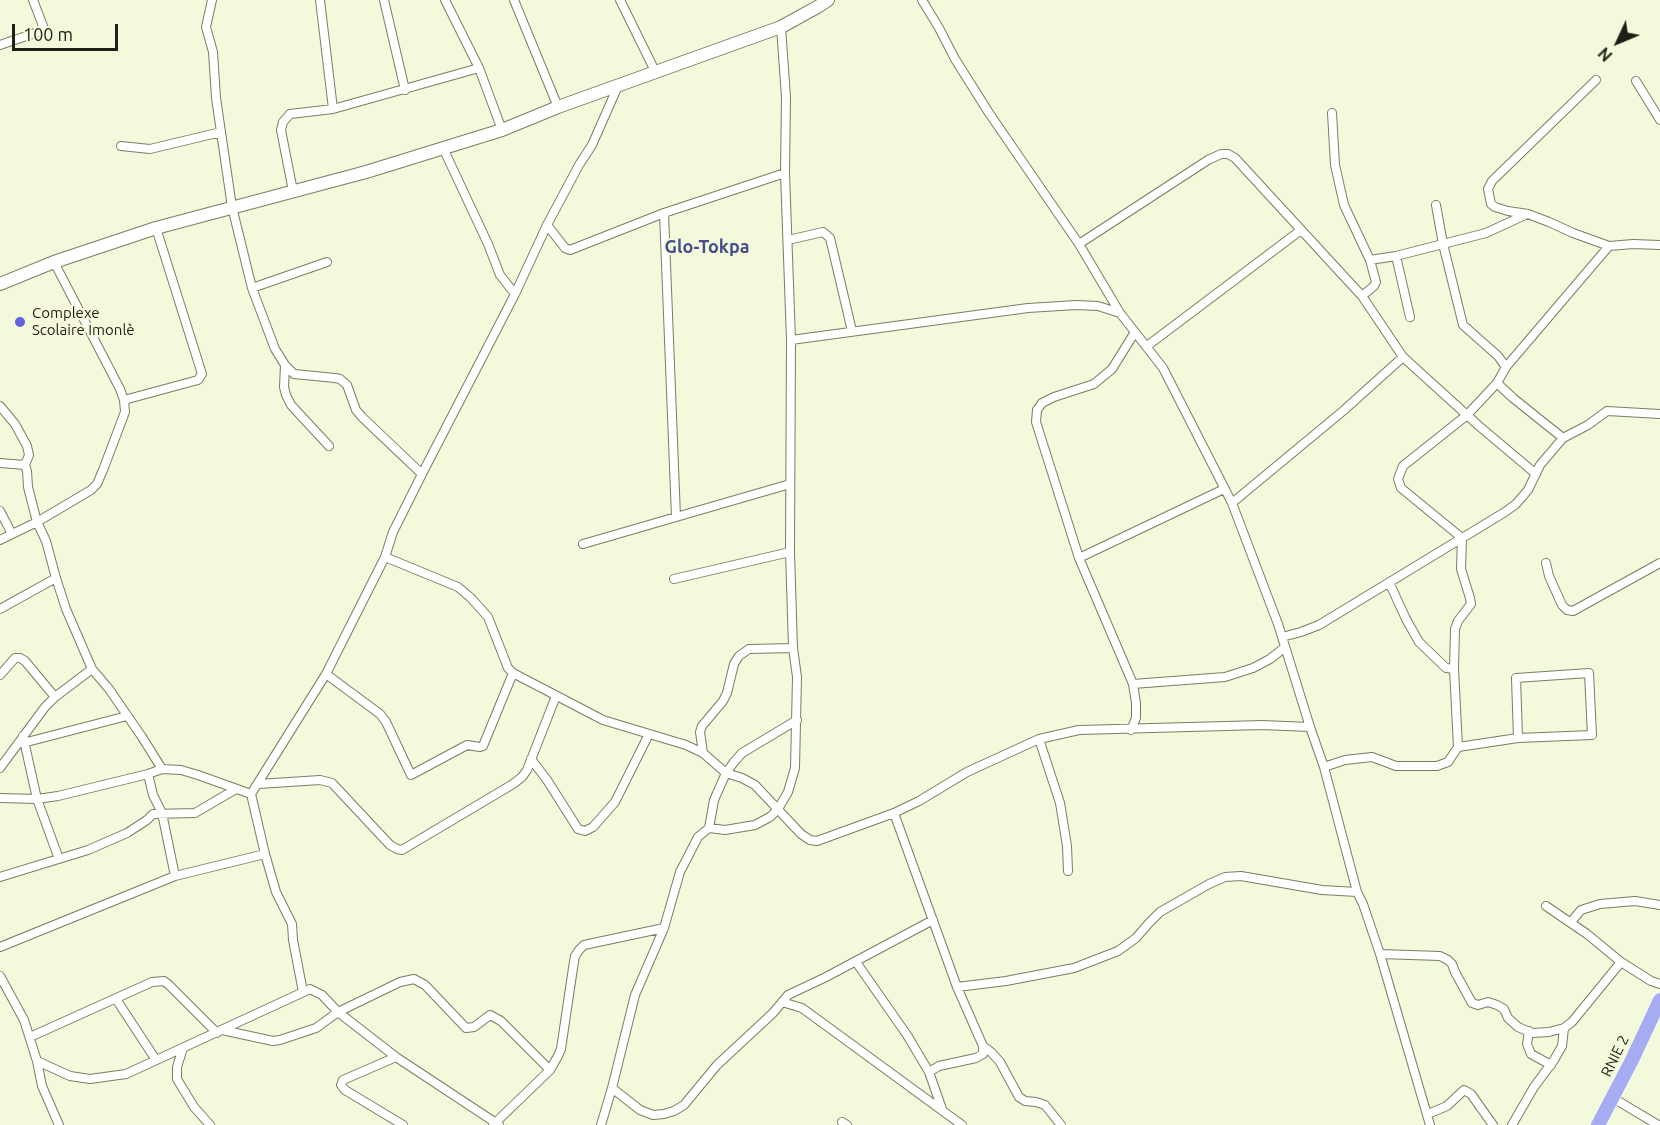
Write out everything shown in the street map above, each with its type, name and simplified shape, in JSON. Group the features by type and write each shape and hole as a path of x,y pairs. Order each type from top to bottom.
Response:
{"highway":[{"name":"RNIE 2","path":"1598,1125 1660,1000"}],"main road":[{"path":"0,284 54,262 156,228 366,172 502,130 655,71 781,27 828,0"}],"street":[{"path":"0,45 38,32 42,28 33,0"},
{"path":"212,0 206,27 213,52 216,98 232,207 252,288 275,349 294,374 340,379 347,385 356,410 362,417 422,474"},
{"path":"320,0 333,109"},
{"path":"384,0 405,90"},
{"path":"445,0 479,68 502,130"},
{"path":"514,0 558,107"},
{"path":"620,0 655,71"},
{"path":"922,0 984,105 1079,244 1120,312 1163,368 1232,503 1278,624 1324,767 1357,892 1380,954 1430,1125"},
{"path":"709,828 725,830 755,825 770,817 778,809 788,792 795,768 796,677 790,552 791,340 785,173 786,97 781,27"},
{"path":"293,191 281,130 283,122 290,114 333,109 479,68"},
{"path":"1596,80 1492,181 1488,189 1491,204 1508,211 1528,214 1609,246 1660,245"},
{"path":"1636,81 1660,120"},
{"path":"303,992 292,924 276,892 251,794 326,674 384,557 393,532 547,225 579,165 592,146 618,86"},
{"path":"1332,113 1335,165 1344,206 1370,260 1376,282 1362,296"},
{"path":"121,146 150,149 221,132"},
{"path":"443,148 488,244 500,276 514,294"},
{"path":"1079,244 1208,159 1228,154 1235,158 1362,296 1403,357 1467,416 1536,474"},
{"path":"547,225 565,248 570,250 664,213 785,173"},
{"path":"1436,205 1463,326 1498,356 1506,367"},
{"path":"664,213 676,517"},
{"path":"1370,260 1396,256 1486,233 1528,214"},
{"path":"124,400 198,380 202,374 156,228"},
{"path":"1147,346 1301,230"},
{"path":"788,240 823,232 830,238 852,331"},
{"path":"1462,538 1401,488 1398,479 1403,466 1467,416 1497,383 1506,367 1609,246"},
{"path":"1396,256 1410,317"},
{"path":"0,540 37,522 91,490 103,470 125,412 124,400 54,262"},
{"path":"252,288 327,262"},
{"path":"791,340 1029,308 1076,305 1098,306 1120,312"},
{"path":"1131,730 1136,718 1133,684 1079,558 1036,422 1037,410 1042,403 1094,384 1112,369 1135,332"},
{"path":"1232,503 1343,411 1403,357"},
{"path":"285,365 284,387 291,405 329,446"},
{"path":"1497,383 1563,438"},
{"path":"0,406 15,424 27,446 29,454 25,465 37,522 46,542 56,578 92,669 109,690 162,769"},
{"path":"1282,637 1319,625 1505,512 1516,504 1532,483 1540,465 1563,438 1588,425 1607,411 1660,414"},
{"path":"0,463 25,465"},
{"path":"583,544 790,484"},
{"path":"1079,558 1224,489"},
{"path":"0,511 12,534"},
{"path":"1324,767 1345,760 1372,757 1396,766 1437,766 1449,762 1458,747 1454,669 1455,629 1471,604 1461,570 1462,538"},
{"path":"674,579 790,552"},
{"path":"384,557 458,586 488,617 508,668 513,673 603,720 686,745 702,753 726,773 756,785 801,834 810,840 817,841 894,813 967,772 1039,739 1078,730 1310,727"},
{"path":"1546,563 1549,576 1562,605 1567,610 1573,611 1660,563"},
{"path":"0,609 56,578"},
{"path":"1389,582 1419,642 1446,668 1454,669"},
{"path":"702,753 700,732 702,726 723,701 734,664 740,656 749,649 793,648"},
{"path":"1133,684 1225,677 1253,668 1284,648"},
{"path":"0,675 15,658 20,658 55,697"},
{"path":"0,768 23,740 45,706 92,669"},
{"path":"326,674 380,714 386,722 408,771 413,775 468,745 483,746 513,673"},
{"path":"1458,747 1518,738 1592,735 1589,674 1516,678 1518,738"},
{"path":"258,784 320,780 332,783 390,845 402,850 522,777 527,770 556,696"},
{"path":"23,740 127,716"},
{"path":"601,1125 635,995 664,928 680,872 698,837 709,828 714,800 726,773 742,753 796,720"},
{"path":"531,759 548,780 578,829 585,831 593,827 615,802 649,734"},
{"path":"1039,739 1060,803 1067,846 1068,871"},
{"path":"23,740 37,799 59,859"},
{"path":"0,798 37,799 58,796 162,769 180,770 198,775 251,794"},
{"path":"148,774 153,795 162,813 175,876"},
{"path":"0,877 88,850 127,833 153,814 195,813 236,789"},
{"path":"894,813 957,987 983,1046 983,1054 976,1058 939,1066 929,1072"},
{"path":"0,947 175,876 265,854"},
{"path":"957,987 1006,981 1074,968 1118,951 1136,938 1160,912 1225,877 1241,876 1322,890 1357,892"},
{"path":"1571,922 1581,910 1600,904 1635,901 1660,905"},
{"path":"1546,906 1571,922 1621,962 1651,981 1660,984"},
{"path":"612,1088 640,1110 653,1115 674,1111 684,1105 717,1065 773,1013 788,995 856,962 933,920"},
{"path":"37,1061 70,1076 90,1079 126,1074 310,989 317,991 338,1012 396,1057 495,1124 550,1070 558,1056 575,956 579,950 584,945 664,928"},
{"path":"1380,954 1440,956 1452,964 1472,1003 1478,1005 1488,1002 1497,1005 1518,1027 1529,1031 1549,1032 1564,1028 1621,962"},
{"path":"856,962 907,1035 929,1072 942,1109"},
{"path":"0,976 3,987 24,1020 42,1086 59,1125"},
{"path":"30,1037 153,982 164,981 219,1031 273,1041 280,1040 316,1028 338,1012 400,982 414,979 425,985 466,1028 474,1027 490,1015 501,1021 550,1070"},
{"path":"798,989 802,1008"},
{"path":"116,999 156,1060"},
{"path":"782,1002 802,1008 962,1125"},
{"path":"1512,1125 1562,1046 1564,1028"},
{"path":"1529,1031 1527,1044 1531,1054 1551,1065"},
{"path":"983,1046 1000,1062 1019,1097 1025,1101 1045,1105 1061,1125"},
{"path":"183,1048 177,1067 177,1079 194,1107 210,1125"},
{"path":"396,1057 343,1080 341,1085 345,1090 403,1125"},
{"path":"1428,1114 1446,1106 1464,1090 1471,1094 1493,1125"},
{"path":"1612,1098 1658,1125"}],"place":[{"name":"Complexe Scolaire Imonlè","path":"20,322"}],"district":[{"name":"Glo-Tokpa","path":"707,247"}]}
